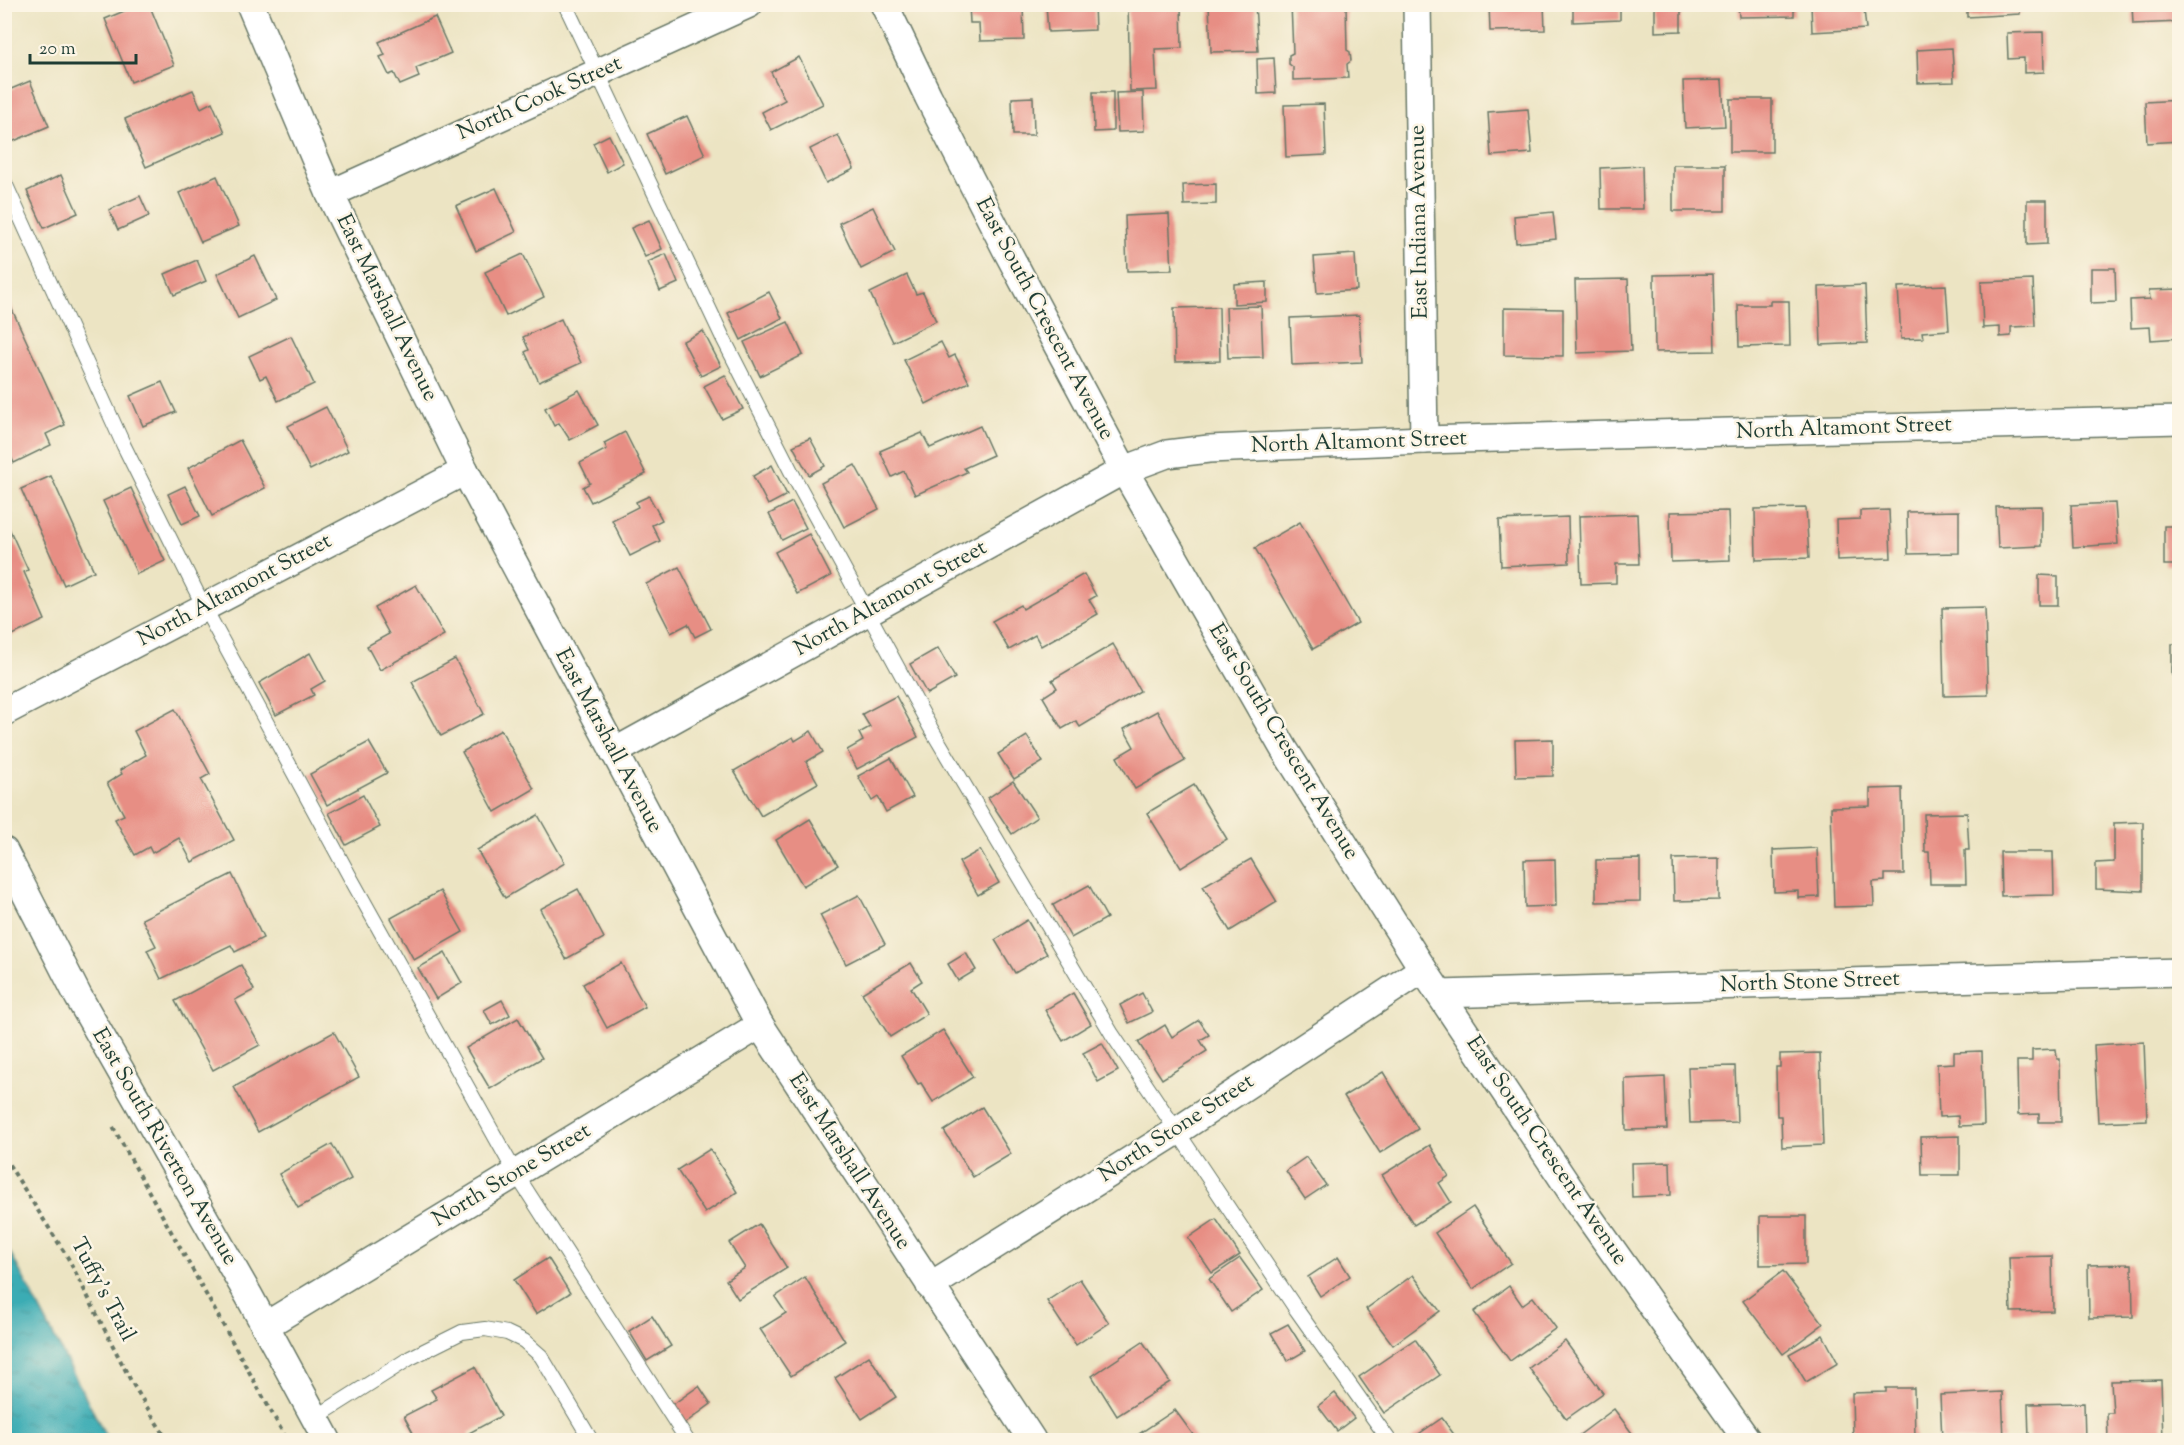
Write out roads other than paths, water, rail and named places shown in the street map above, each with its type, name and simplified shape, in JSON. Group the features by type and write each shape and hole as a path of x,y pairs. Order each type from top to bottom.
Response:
{"street":[{"name":"East Marshall Avenue","path":"250,4 330,194 465,471 760,1025 1032,1440"},
{"name":"North Cook Street","path":"330,194 749,4"},
{"name":"East South Crescent Avenue","path":"884,4 1006,249 1124,470 1284,749 1423,969 1579,1203 1747,1440"},
{"name":"East Indiana Avenue","path":"1417,4 1424,440"},
{"name":"North Altamont Street","path":"614,753 1124,470 1167,454 1209,449 1424,440 2180,420"},
{"name":"North Altamont Street","path":"4,712 465,471"},
{"name":"East South Riverton Avenue","path":"4,851 78,996 321,1429"},
{"name":"North Stone Street","path":"930,1286 1177,1131 1423,969"},
{"name":"North Stone Street","path":"1440,994 2180,972"},
{"name":"North Stone Street","path":"265,1326 760,1025"}],"lane":[{"path":"565,4 722,336 794,477 869,611 930,727 1112,1034 1289,1299 1389,1440"},
{"path":"4,181 124,446 204,607 349,875 516,1174 687,1440"},
{"path":"321,1429 410,1358 462,1332 485,1329 507,1333 524,1341 541,1356 591,1440"}],"water":[{"path":"4,1244 12,1256 108,1440 5,1440"}]}
